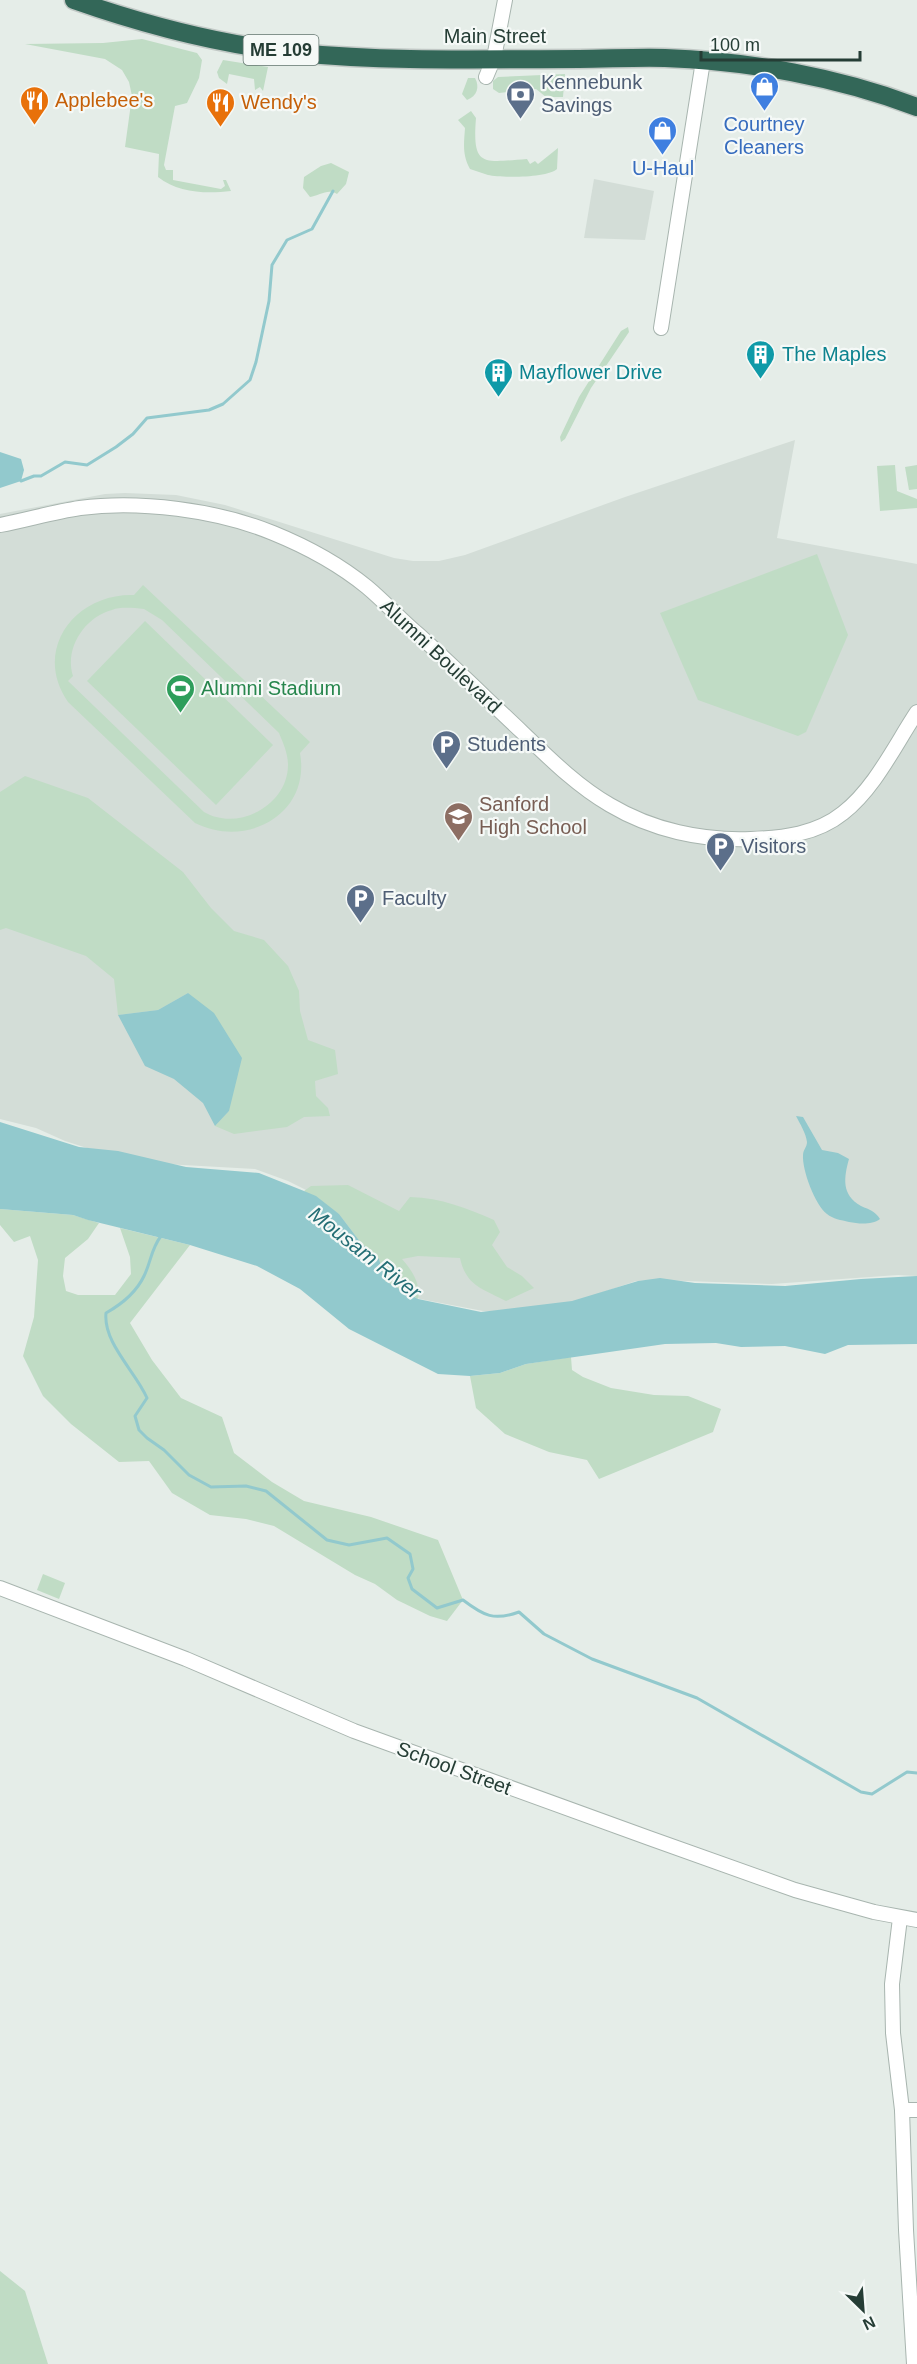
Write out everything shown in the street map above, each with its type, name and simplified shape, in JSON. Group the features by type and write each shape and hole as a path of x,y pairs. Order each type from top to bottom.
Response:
{"highway":[{"name":"Main Street","path":"74,0 162,26 237,43 297,53 416,58 647,57 703,61 819,79 917,107"}],"street":[{"path":"486,77 494,58 505,0"},
{"path":"661,328 703,61"},
{"name":"Alumni Boulevard","path":"0,525 82,508 133,506 192,512 274,533 320,556 366,586 560,769 600,799 631,816 678,833 702,837 763,839 801,833 824,825 842,814 859,798 917,712"},
{"name":"School Street","path":"0,1588 186,1659 354,1731 795,1890 847,1905 917,1920"},
{"path":"900,1918 892,1984 893,2033 902,2110 914,2364"},
{"path":"902,2110 917,2110"}],"shaded area":[{"path":"594,179 654,191 645,240 584,238"},
{"name":"Sanford High School","path":"795,440 777,538 917,564 917,1276 898,1275 772,1284 636,1281 560,1307 525,1312 483,1311 420,1299 393,1288 306,1190 288,1181 255,1169 165,1164 87,1148 36,1128 0,1119 0,514 105,494 176,495 225,505 394,558 439,561 465,555 625,497"}],"green space":[{"path":"142,39 197,53 202,60 199,78 187,103 175,106 164,165 166,170 173,170 173,180 221,189 225,186 223,180 226,180 231,191 202,192 174,186 158,177 159,154 125,147 132,96 129,82 122,70 105,59 25,44 103,43"},
{"path":"223,60 268,67 263,91 260,87 255,90 254,79 229,74 227,84 219,78 217,72"},
{"path":"565,74 563,97 546,97 536,89 499,93 493,89 493,81 498,77"},
{"path":"468,78 475,78 477,88 475,94 467,100 462,94"},
{"path":"471,111 476,118 476,146 479,154 484,158 490,161 527,159 530,164 535,161 538,164 558,148 557,169 535,176 503,177 470,169 465,154 465,128 458,120"},
{"path":"331,163 349,172 346,184 337,194 327,192 310,197 303,188 304,177 321,166"},
{"path":"628,327 629,332 591,388 565,439 561,442 560,437 579,397 621,331"},
{"path":"895,465 897,491 917,499 917,508 880,511 877,466"},
{"path":"917,465 917,489 909,490 905,467"},
{"path":"817,554 848,635 806,732 798,736 698,700 660,613"},
{"path":"143,585 310,742 300,753 301,775 296,793 285,809 271,821 235,832 215,830 195,823 68,702 58,682 55,663 58,645 65,628 78,614 94,604 113,597 134,595","holes":["115,609 144,609 162,620 279,733 287,756 286,779 280,792 259,811 231,819 204,812 68,681 73,676 71,665 74,645 79,635 93,619"]},
{"name":"Alumni Stadium","path":"145,621 273,745 216,805 87,681"},
{"path":"25,776 88,798 183,872 211,908 234,931 264,940 288,966 299,991 300,1011 308,1040 335,1050 338,1074 315,1081 316,1096 328,1108 330,1116 304,1117 287,1127 234,1134 215,1126 229,1111 188,993 158,1010 118,1015 114,979 86,956 6,928 0,930 0,792"},
{"path":"348,1185 399,1211 410,1197 433,1199 454,1204 494,1220 500,1232 492,1245 507,1267 522,1276 534,1288 506,1301 483,1290 471,1281 466,1275 460,1258 418,1256 402,1259 415,1278 418,1299 385,1281 379,1259 361,1243 339,1214 304,1191 311,1186"},
{"path":"0,1209 73,1215 99,1223 88,1239 65,1258 63,1276 66,1291 78,1295 115,1295 131,1274 130,1257 120,1228 190,1245 130,1323 152,1360 181,1398 222,1417 234,1453 272,1482 304,1501 371,1517 438,1540 463,1600 447,1621 430,1616 397,1600 375,1584 355,1575 274,1526 246,1519 210,1515 172,1493 149,1461 119,1462 71,1424 43,1396 23,1356 34,1317 38,1260 30,1236 14,1242 0,1225"},
{"path":"571,1357 572,1370 611,1388 654,1395 688,1396 721,1409 713,1432 599,1479 587,1460 549,1452 505,1434 476,1408 470,1376 500,1373 526,1364"},
{"path":"43,1574 65,1583 59,1599 37,1590"},
{"path":"0,2271 25,2291 48,2364 0,2364"}],"water":[{"path":"0,452 21,459 24,470 21,481 0,488"},
{"path":"188,993 214,1013 242,1058 229,1111 215,1126 203,1103 174,1079 145,1066 118,1015 158,1010"},
{"path":"796,1116 803,1117 822,1150 838,1153 849,1159 845,1179 850,1197 861,1206 874,1212 880,1219 869,1223 853,1223 832,1217 822,1209 807,1178 803,1155 807,1144"},
{"name":"Mousam River","path":"0,1122 79,1147 118,1151 186,1167 259,1173 316,1196 339,1214 361,1243 379,1259 385,1281 418,1299 481,1312 572,1301 638,1281 660,1278 695,1283 785,1286 917,1276 917,1344 848,1345 825,1354 785,1346 741,1347 716,1343 665,1344 526,1364 500,1373 470,1376 438,1374 349,1329 300,1289 257,1266 190,1245 73,1215 0,1209"}],"waterway":[{"path":"21,481 41,476 65,462 87,465 133,434 147,418 209,410 223,404 250,380 269,301 272,265 287,240 312,229 333,191"},
{"path":"161,1236 141,1282 118,1306 106,1313 106,1324 115,1346 147,1398 135,1416 139,1430 164,1450 189,1475 211,1487 246,1486 266,1491 327,1540 349,1545 387,1538 410,1554 413,1569 408,1578 412,1589 437,1608 463,1600 477,1610 490,1615 503,1616 519,1612 544,1634 592,1659 697,1698 861,1792 872,1794 907,1772 917,1773"}],"place":[{"name":"Courtney Cleaners","path":"764,112"},
{"name":"Kennebunk Savings","path":"520,120"},
{"name":"Applebee's","path":"34,126"},
{"name":"Wendy's","path":"220,128"},
{"name":"U-Haul","path":"663,156"},
{"name":"The Maples","path":"761,380"},
{"name":"Mayflower Drive","path":"498,398"},
{"name":"Alumni Stadium","path":"180,714"},
{"name":"Students","path":"446,770"},
{"name":"Sanford High School","path":"458,842"},
{"name":"Visitors","path":"720,872"},
{"name":"Faculty","path":"361,924"}]}
